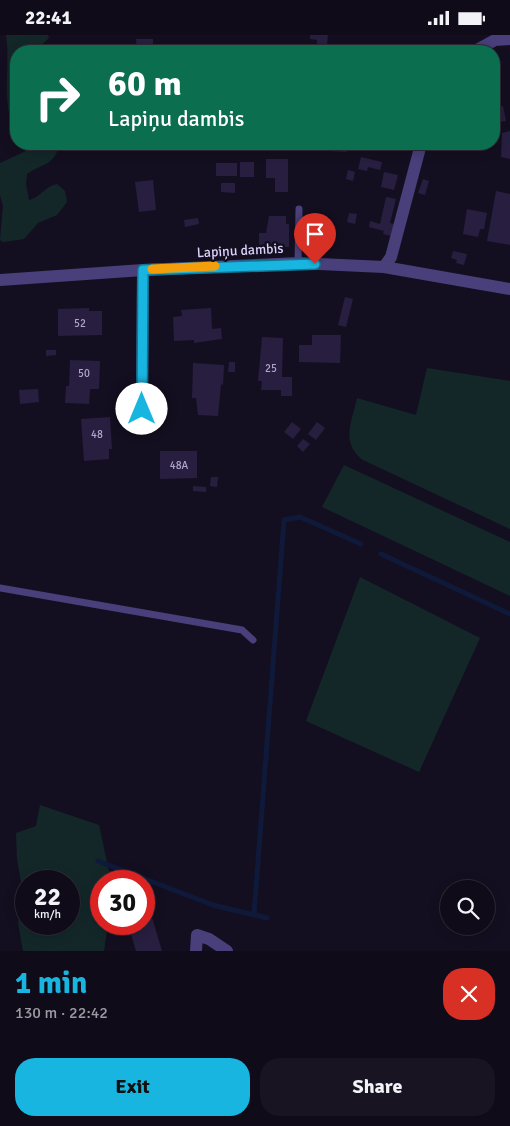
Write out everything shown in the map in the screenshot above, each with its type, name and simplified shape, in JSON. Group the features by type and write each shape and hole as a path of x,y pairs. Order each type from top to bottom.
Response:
{"street":[{"path":"484,45 495,37 510,39"},
{"path":"384,267 391,257 419,150"},
{"name":"Lapiņu dambis","path":"0,280 143,270 298,263 384,267 510,289"},
{"path":"142,409 143,270"},
{"path":"196,951 197,935 209,939 227,951"}],"lane":[{"path":"298,263 300,209"},
{"path":"0,588 242,630 253,640"}],"green space":[{"path":"6,35 48,35 49,38 41,45 10,45 10,116 7,98"},
{"path":"57,150 51,160 27,174 26,184 29,200 57,184 65,191 67,202 57,215 38,223 24,239 3,242 0,240 3,206 0,195 0,163 26,151"},
{"path":"427,368 510,381 510,529 363,460 352,447 350,432 357,398 416,415"},
{"path":"344,465 510,542 510,596 322,507"},
{"path":"360,577 480,638 419,772 306,721"},
{"path":"40,805 99,825 109,870 90,870 90,935 106,935 104,951 23,951 20,935 80,935 80,870 19,870 16,833 36,826"}],"building":[{"path":"310,35 328,35 327,45 317,44 317,40 310,39"},
{"path":"136,39 153,39 153,45 136,45"},
{"path":"500,106 503,106 506,121 500,122"},
{"path":"510,131 510,159 501,157 502,133"},
{"path":"326,150 347,150 347,152"},
{"path":"361,157 382,162 380,170 368,167 367,171 358,169"},
{"path":"266,159 288,159 288,192 275,192 275,178 266,178"},
{"path":"240,162 254,162 254,177 240,177"},
{"path":"216,163 237,163 237,176 216,176"},
{"path":"348,170 355,172 353,181 346,179"},
{"path":"384,172 398,175 394,190 381,187"},
{"path":"423,179 429,181 425,195 418,193"},
{"path":"153,180 156,210 139,212 135,182"},
{"path":"221,183 235,183 235,193 221,192"},
{"path":"496,191 510,194 510,245 487,241"},
{"path":"386,197 396,199 390,223 394,224 391,236 383,234 384,231 369,227 370,221 380,224"},
{"path":"467,209 487,213 484,229 480,229 478,237 463,234"},
{"path":"349,213 357,214 355,224 347,222"},
{"path":"269,216 286,216 286,224 289,224 289,247 259,247 259,233 266,233"},
{"path":"198,218 199,224 185,227 184,220"},
{"path":"453,251 467,254 464,265 456,263 457,260 451,258"},
{"path":"345,297 353,299 346,327 338,325"},
{"path":"89,308 89,311 102,311 102,335 58,336 58,309"},
{"path":"211,308 212,329 221,328 222,339 194,343 194,340 174,341 173,317 182,316 181,310"},
{"path":"312,335 341,335 340,363 299,362 299,345 312,345"},
{"path":"262,337 283,338 282,377 292,377 292,396 281,396 281,390 261,390 262,381 258,381"},
{"path":"46,350 56,350 56,355 46,356"},
{"path":"70,360 100,361 99,389 90,389 89,404 65,403 66,386 69,386"},
{"path":"229,362 235,362 235,372 228,372"},
{"path":"193,363 224,365 218,416 198,415 196,398 192,398"},
{"path":"38,389 39,402 20,404 19,390"},
{"path":"110,417 112,449 109,449 109,459 84,461 81,419"},
{"path":"292,422 301,429 293,439 284,432"},
{"path":"317,422 325,428 316,440 308,434"},
{"path":"303,439 310,444 303,452 297,446"},
{"path":"160,451 197,451 197,478 160,479"},
{"path":"211,477 218,477 217,487 210,486"},
{"path":"193,486 206,487 206,492 193,491"},
{"path":"155,928 162,951 136,951 131,935 155,935"}],"waterway":[{"path":"254,914 284,520 300,517 361,544"},
{"path":"381,554 510,614"},
{"path":"98,861 213,905 267,918"}],"slow traffic":[{"path":"152,269 215,266"}],"route":[{"path":"142,409 143,270 298,263 315,264"}]}
